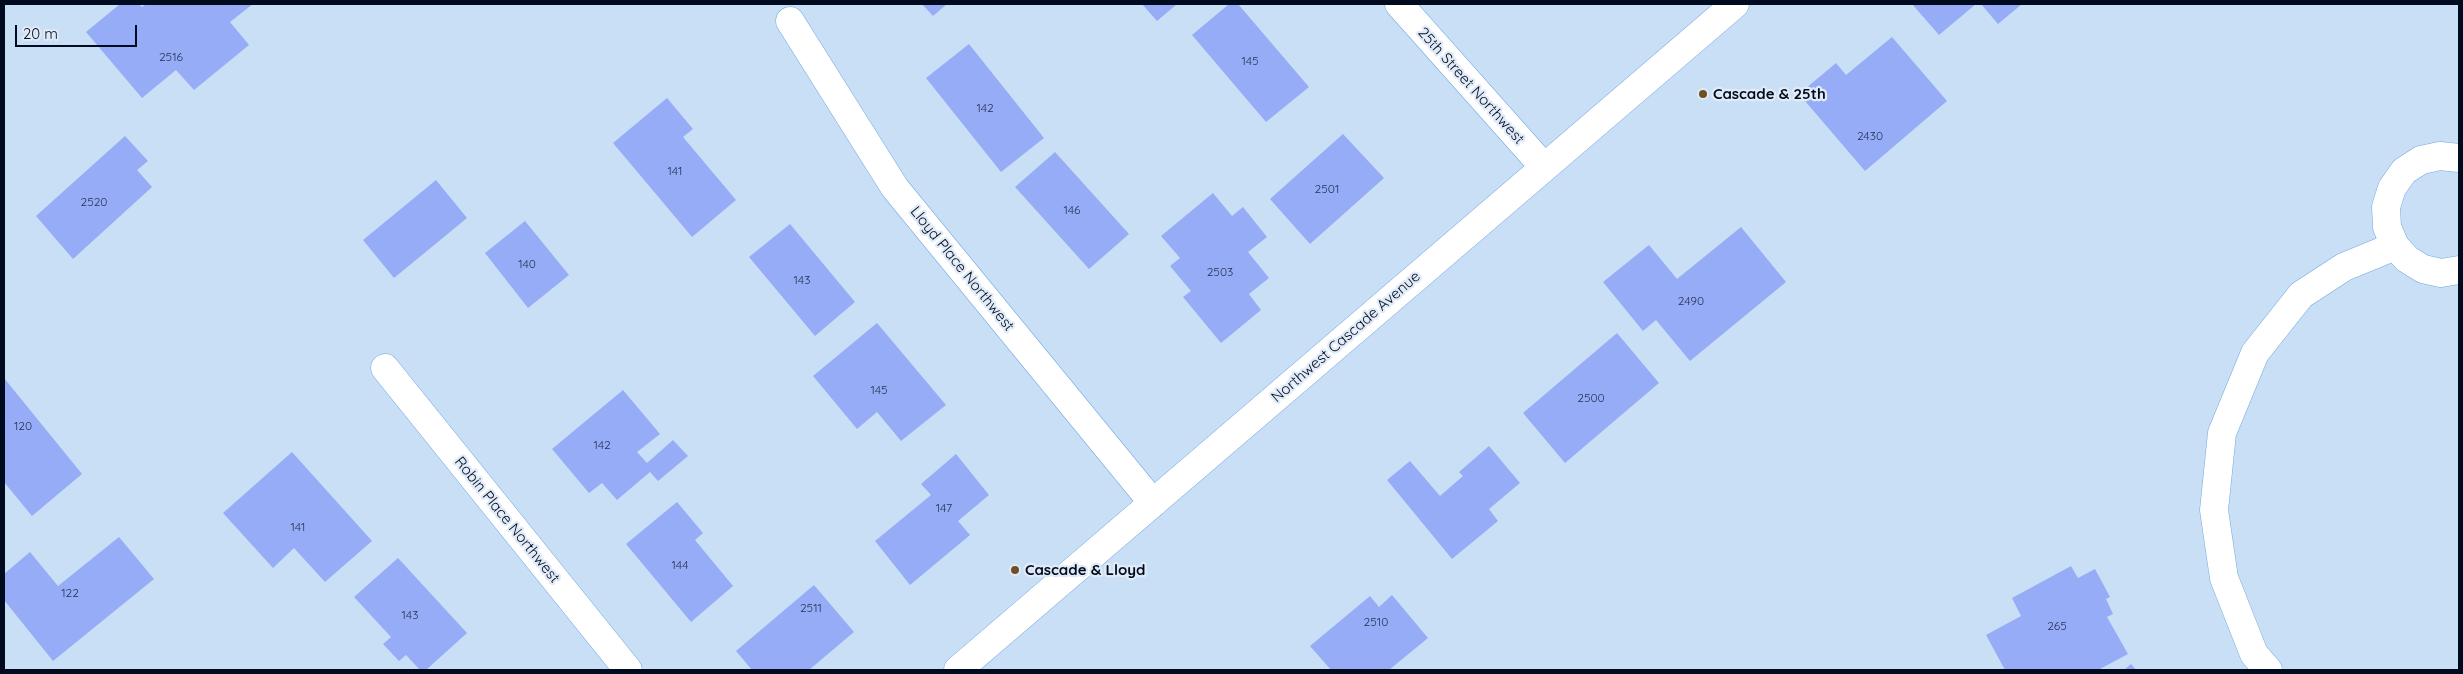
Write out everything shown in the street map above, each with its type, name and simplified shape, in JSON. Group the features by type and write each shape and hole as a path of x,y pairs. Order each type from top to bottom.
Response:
{"street":[{"name":"25th Street Northwest","path":"1398,4 1544,167"},
{"name":"Northwest Cascade Avenue","path":"958,670 1735,4"},
{"name":"Lloyd Place Northwest","path":"790,21 896,188 1153,503"},
{"path":"2459,158 2440,156 2420,160 2404,171 2392,188 2386,207 2387,227 2395,246 2407,260 2423,269 2441,273 2459,270"},
{"path":"2268,670 2254,654 2224,578 2214,510 2222,433 2255,353 2301,295 2344,267 2395,246"},
{"name":"Robin Place Northwest","path":"385,368 628,670"}],"building":[{"path":"120,4 139,4 142,7 146,4 253,4 230,22 249,45 194,90 176,70 142,98 86,32"},
{"path":"922,4 947,4 933,16"},
{"path":"1142,4 1177,4 1157,21"},
{"path":"1229,4 1238,4 1309,87 1266,122 1192,35"},
{"path":"1912,4 1976,4 1939,35"},
{"path":"1981,4 2022,4 1998,24"},
{"path":"1892,37 1947,101 1865,171 1799,94 1836,63 1846,75"},
{"path":"969,44 1044,138 1001,172 926,78"},
{"path":"667,98 693,129 683,137 736,200 692,237 613,143"},
{"path":"1343,134 1384,178 1310,244 1270,199"},
{"path":"125,136 148,161 137,170 152,187 73,259 36,216"},
{"path":"1055,152 1129,234 1089,269 1015,187"},
{"path":"436,180 467,218 394,278 363,240"},
{"path":"1213,193 1232,216 1243,207 1267,237 1248,252 1269,278 1249,294 1261,310 1221,343 1183,297 1191,291 1170,266 1180,258 1161,236"},
{"path":"525,221 569,275 528,308 485,253"},
{"path":"790,224 855,302 815,336 749,257"},
{"path":"1741,227 1786,282 1690,361 1656,320 1643,331 1603,282 1649,245 1677,279"},
{"path":"877,323 946,405 901,441 877,412 857,429 813,376"},
{"path":"1617,333 1659,383 1565,463 1523,413"},
{"path":"4,378 82,474 32,516 4,482"},
{"path":"623,390 660,434 637,452 647,463 673,440 688,456 658,481 650,472 617,500 602,483 589,493 552,449"},
{"path":"1489,446 1520,483 1489,509 1498,521 1452,559 1387,480 1410,461 1440,496 1463,476 1459,472"},
{"path":"292,452 372,541 325,582 294,548 273,568 223,513"},
{"path":"956,454 989,495 958,521 970,535 910,585 875,541 931,495 921,484"},
{"path":"677,502 703,533 695,540 733,586 691,622 626,544"},
{"path":"119,537 154,579 53,661 4,600 4,574 30,552 58,586"},
{"path":"398,558 467,633 426,670 420,670 406,655 399,661 383,644 391,637 354,597"},
{"path":"2071,566 2078,578 2095,569 2110,597 2106,599 2113,614 2107,617 2128,654 2098,670 2005,670 1986,635 2021,616 2012,598"},
{"path":"814,585 854,632 809,670 752,670 736,651"},
{"path":"1392,595 1428,638 1389,670 1331,670 1310,646 1370,596 1379,607"},
{"path":"2131,664 2136,670 2124,670"}],"place":[{"name":"Cascade & 25th","path":"1703,94"},
{"name":"Cascade & Lloyd","path":"1015,570"}]}
